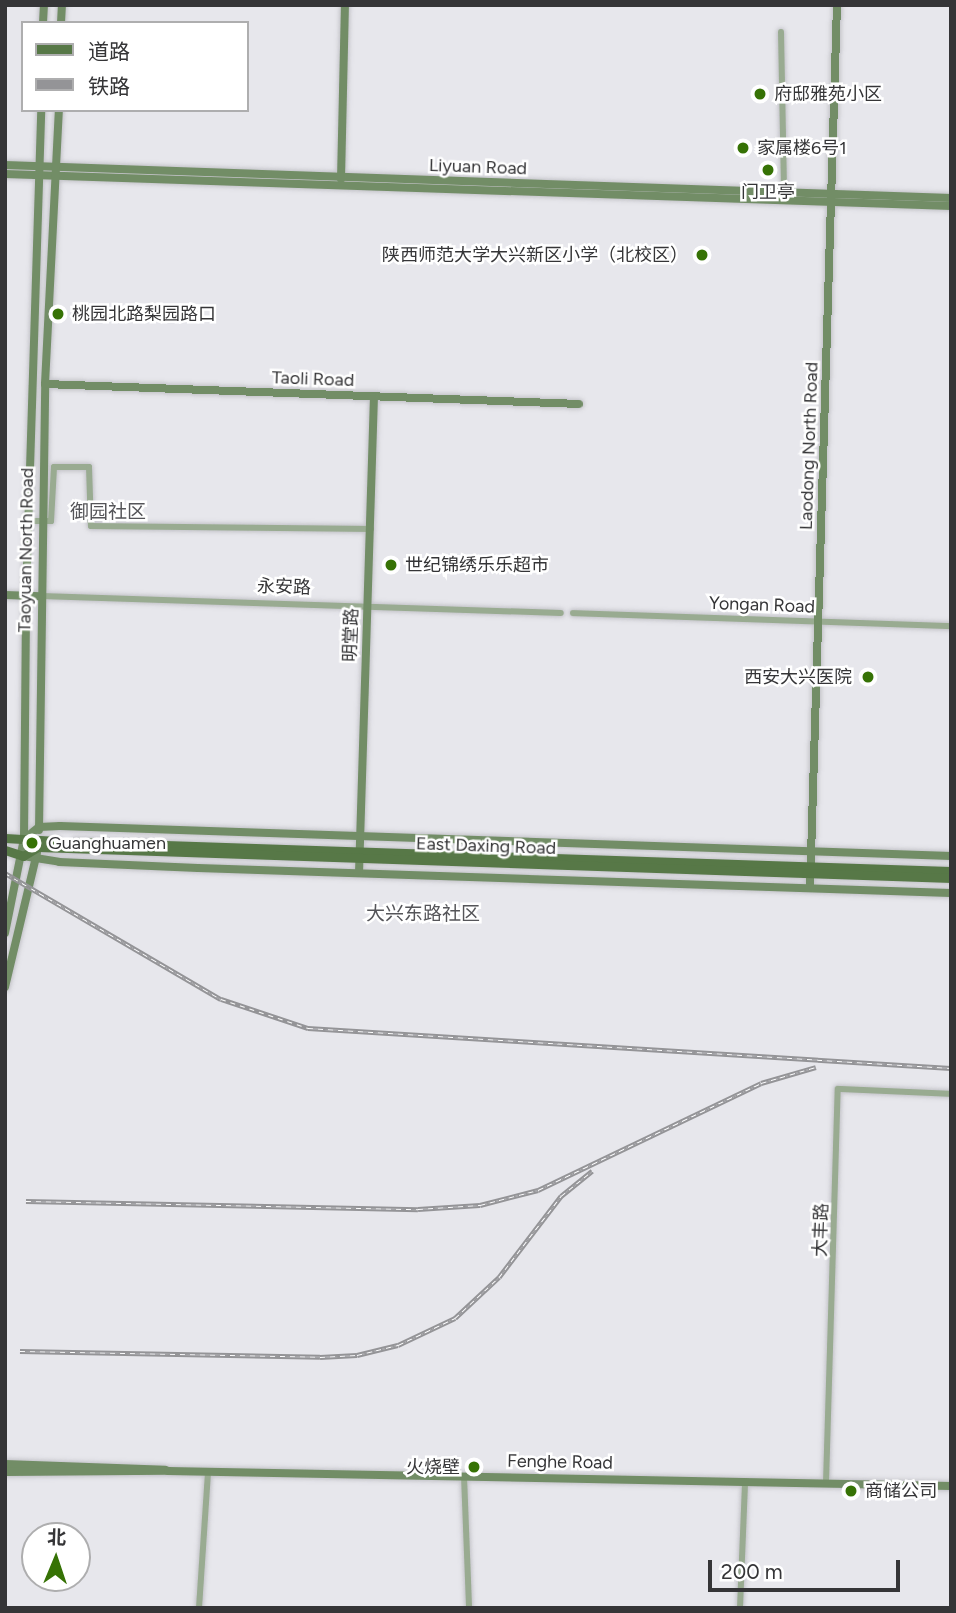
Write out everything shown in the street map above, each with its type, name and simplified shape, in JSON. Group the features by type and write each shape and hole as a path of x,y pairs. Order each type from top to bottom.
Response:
{"main road":[{"path":"341,181 345,5"},
{"name":"Laodong North Road","path":"810,888 837,5"},
{"name":"Taoyuan North Road","path":"5,933 23,856 24,839 26,596 41,112"},
{"name":"Taoyuan North Road","path":"5,987 38,844 45,384 58,112"},
{"name":"Liyuan Road","path":"5,164 341,181 830,198 951,206"},
{"name":"Liyuan Road","path":"5,174 784,192 830,198 951,198"},
{"name":"Taoli Road","path":"45,384 579,404"},
{"name":"明堂路","path":"359,873 374,397"},
{"name":"永安路","path":"5,596 41,596"},
{"path":"24,839 39,827 951,856"},
{"name":"East Daxing Road","path":"5,836 38,844 811,870 951,878"},
{"path":"5,858 23,856 38,844"},
{"path":"5,850 36,858 359,873 951,893"},
{"name":"East Daxing Road","path":"811,870 951,871"},
{"name":"Fenghe Road","path":"5,1464 168,1471"},
{"name":"Fenghe Road","path":"5,1472 208,1471 951,1486"}],"street":[{"path":"781,32 784,192"},
{"path":"28,521 51,521 54,467 89,467 91,526 371,529"},
{"name":"永安路","path":"41,596 561,613"},
{"name":"Yongan Road","path":"573,613 951,626"},
{"name":"大丰路","path":"826,1483 838,1089 951,1094"},
{"path":"200,1608 208,1471"},
{"path":"464,1476 469,1608"},
{"path":"740,1608 746,1481"}],"railway":[{"path":"5,873 221,999 308,1028 951,1068"},
{"path":"26,1201 418,1209 480,1205 538,1190 761,1083 816,1067"},
{"path":"20,1351 320,1357 357,1355 398,1345 455,1318 499,1277 561,1196 592,1171"}],"place":[{"name":"府邸雅苑小区","path":"760,94"},
{"name":"家属楼6号1","path":"743,148"},
{"name":"门卫亭","path":"768,170"},
{"name":"陕西师范大学大兴新区小学（北校区）","path":"702,255"},
{"name":"桃园北路梨园路口","path":"58,314"},
{"name":"世纪锦绣乐乐超市","path":"391,565"},
{"name":"西安大兴医院","path":"868,677"},
{"name":"Guanghuamen","path":"32,843"},
{"name":"火烧壁","path":"474,1467"},
{"name":"商储公司","path":"851,1491"}],"district":[{"name":"御园社区","path":"108,512"},
{"name":"大兴东路社区","path":"423,914"}]}
